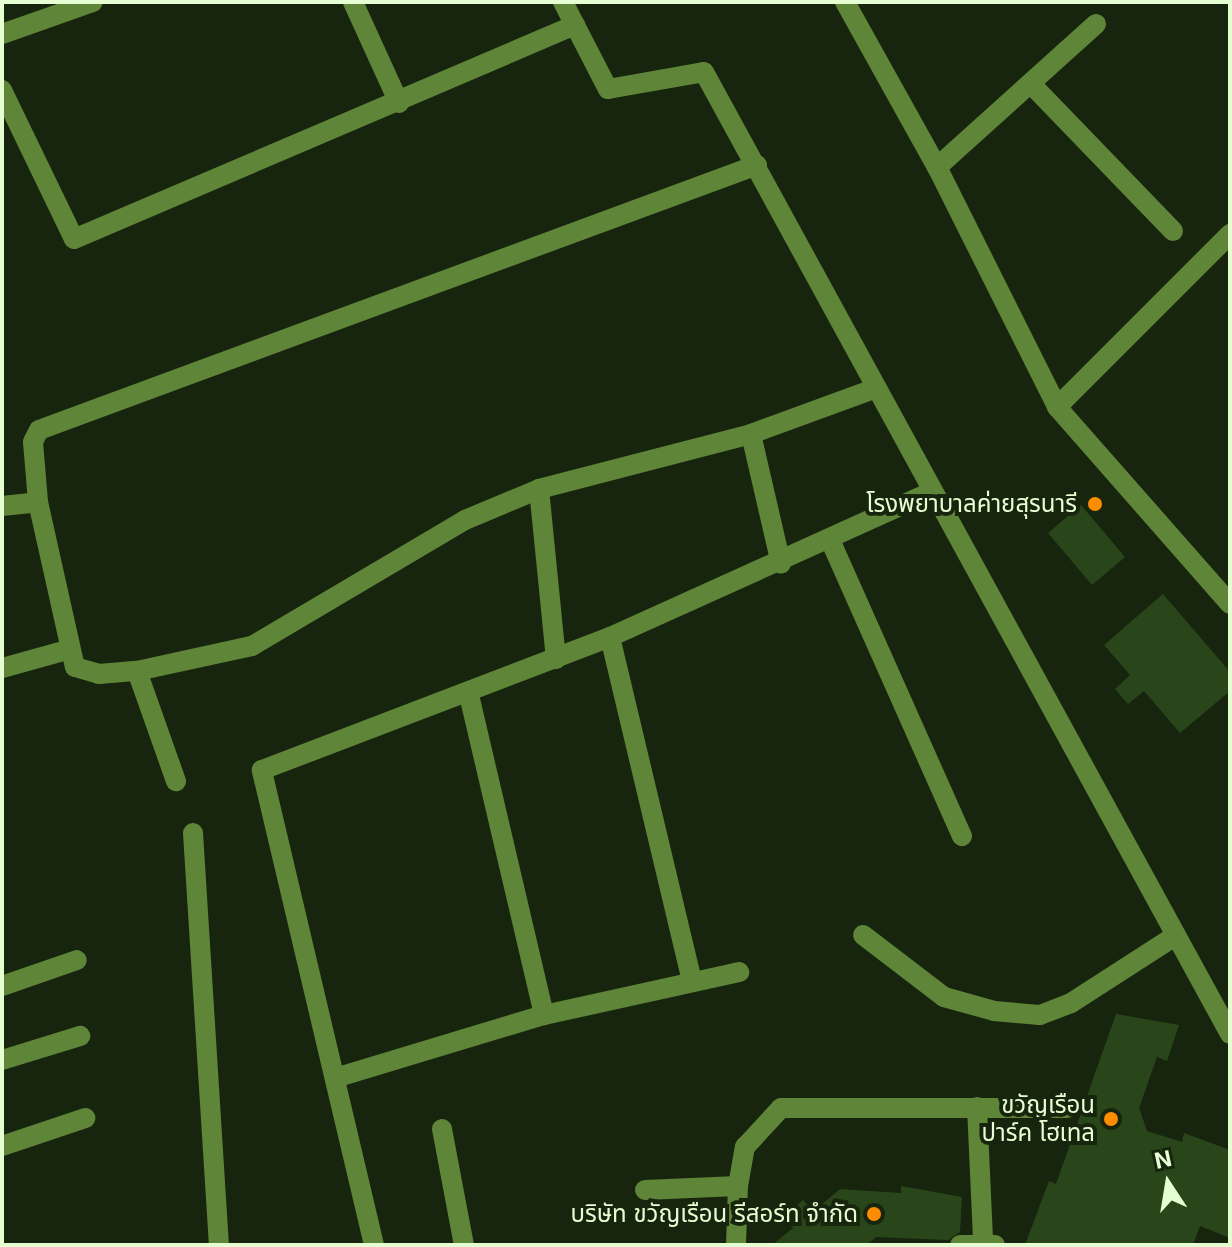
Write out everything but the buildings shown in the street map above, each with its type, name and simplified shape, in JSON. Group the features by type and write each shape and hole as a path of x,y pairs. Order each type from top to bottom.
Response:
{"street":[{"path":"2,34 93,2"},
{"path":"353,2 399,103"},
{"path":"563,2 608,89 704,72 757,165 877,388 929,493 1172,938 1230,1034"},
{"path":"845,2 937,167 1057,407 1230,604"},
{"path":"937,167 1032,85 1096,24"},
{"path":"2,90 74,239 399,103 575,25"},
{"path":"1032,85 1173,231"},
{"path":"757,165 53,422 33,442 38,502 67,650 75,667 99,674 137,671 252,646 465,520 539,489 751,434 877,388"},
{"path":"1057,407 1230,234"},
{"path":"751,434 781,564"},
{"path":"539,489 556,659"},
{"path":"374,1245 262,770 469,695 610,637 831,542 929,493"},
{"path":"2,506 38,502"},
{"path":"831,542 962,836"},
{"path":"610,637 692,980"},
{"path":"2,668 67,650"},
{"path":"137,671 176,781"},
{"path":"469,695 544,1015"},
{"path":"193,833 219,1245"},
{"path":"863,935 944,997 1040,1015 1071,1003 1172,938"},
{"path":"2,986 77,960"},
{"path":"335,1078 544,1015 739,972"},
{"path":"2,1060 80,1036"},
{"path":"960,1245 990,1243 977,1107"},
{"path":"736,1245 738,1186 745,1147 781,1108 1067,1108"},
{"path":"2,1146 85,1118"},
{"path":"442,1129 464,1245"},
{"path":"645,1190 738,1186"}],"place":[{"name":"โรงพยาบาลค่ายสุรนารี","path":"1095,504"},
{"name":"ขวัญเรือน ปาร์ค โฮเทล","path":"1111,1119"},
{"name":"บริษัท ขวัญเรือน รีสอร์ท จำกัด","path":"874,1214"}]}
